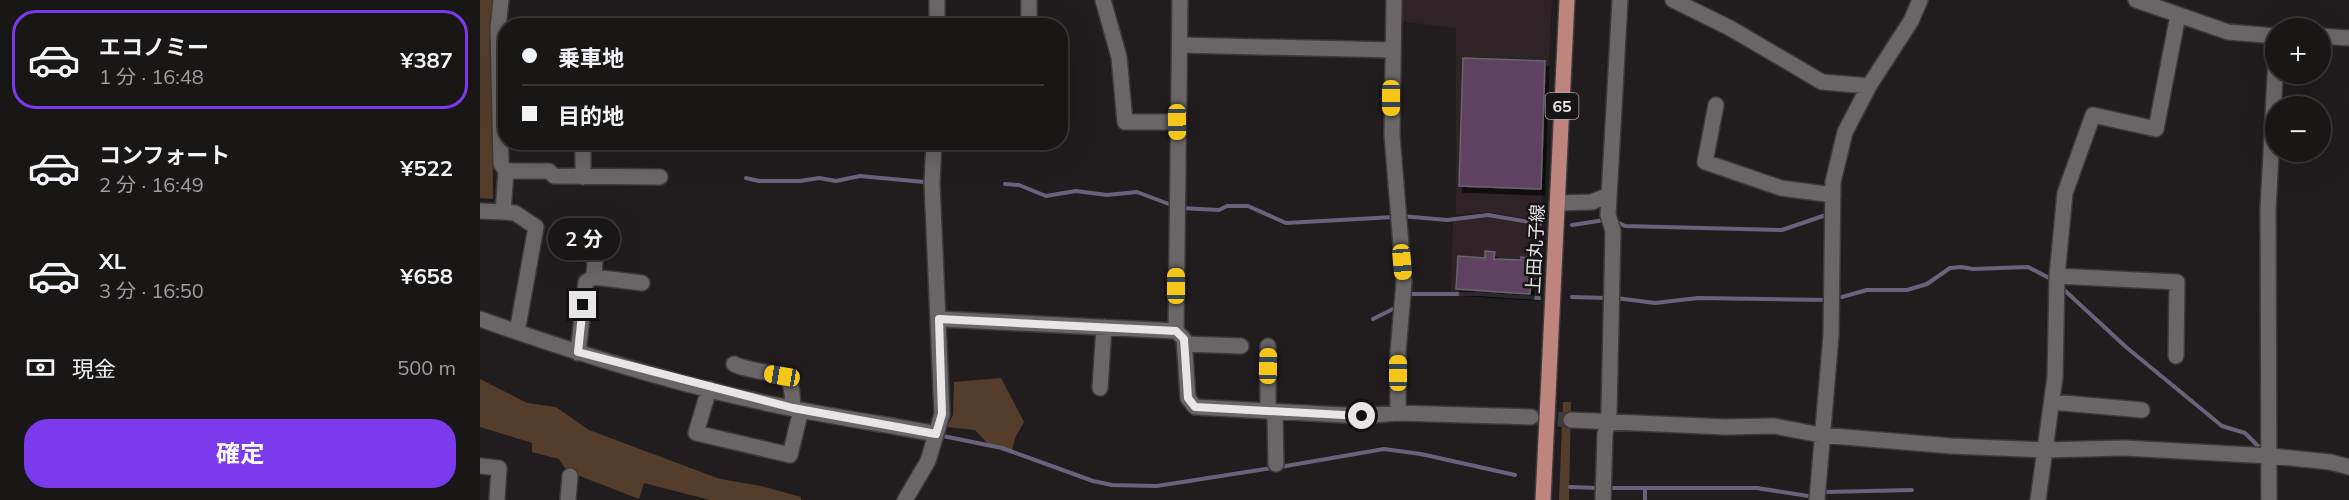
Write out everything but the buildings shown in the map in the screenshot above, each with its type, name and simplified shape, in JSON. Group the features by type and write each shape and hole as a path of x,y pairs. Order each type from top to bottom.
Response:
{"main road":[{"name":"上田丸子線","path":"1543,500 1567,0"}],"street":[{"path":"499,18 501,0"},
{"path":"937,0 937,18"},
{"path":"1029,0 1029,18"},
{"path":"1103,0 1119,57 1125,122 1177,122"},
{"path":"1176,331 1180,0"},
{"path":"1394,0 1392,135 1404,282 1398,352 1398,414"},
{"path":"1604,492 1613,231 1608,215 1620,0"},
{"path":"1673,0 1730,28 1822,82 1869,86"},
{"path":"1817,500 1831,335 1833,182 1845,132 1869,86 1911,21 1920,0"},
{"path":"2136,0 2228,32 2265,35"},
{"path":"2038,500 2055,377 2056,276 2065,193 2093,115 2156,129 2178,15"},
{"path":"2331,37 2349,38"},
{"path":"1180,45 1392,50"},
{"path":"2269,500 2271,456 2268,210 2275,84"},
{"path":"1716,105 1705,162 1781,188 1833,195"},
{"path":"501,150 501,164 506,171 503,212"},
{"path":"583,150 583,177"},
{"path":"905,500 928,461 942,414 932,183 934,150"},
{"path":"506,171 549,171 554,176 660,177"},
{"path":"1557,203 1592,202 1609,195"},
{"path":"480,211 515,213 536,227 517,332"},
{"path":"594,277 597,245"},
{"path":"2056,276 2177,282 2176,356"},
{"path":"578,352 586,282 594,277 642,283"},
{"path":"480,319 578,352 709,389 797,409 936,434"},
{"path":"939,319 1176,331 1184,339 1188,398 1195,407 1362,416 1398,414 1531,417"},
{"path":"1100,388 1104,327"},
{"path":"1185,344 1241,346"},
{"path":"1268,346 1268,405 1275,417 1276,464"},
{"path":"709,389 696,433 790,455 797,409 790,383 782,376 743,369 734,363"},
{"path":"2052,402 2142,410"},
{"path":"1571,420 1606,423 1774,426 1821,435 1951,446 2046,450 2124,448 2271,456 2330,462 2349,467"},
{"path":"480,466 499,468 497,500"},
{"path":"568,500 570,476"}],"shaded area":[{"path":"480,0 492,0 493,199 480,198"},
{"path":"1398,0 1552,0 1540,221 1489,212 1456,214 1456,28 1397,21"},
{"path":"1488,217 1540,227 1538,296 1451,293 1453,220"},
{"path":"1001,378 1024,422 1015,438 1012,450 988,444 975,430 947,427 953,415 954,382"},
{"path":"480,379 527,403 556,407 589,430 720,479 761,486 801,497 801,500 710,500 644,483 639,499 567,471 559,459 532,452 532,443 480,427"},
{"path":"1563,402 1571,402 1569,500 1559,500"}],"waterway":[{"path":"746,178 759,181 800,181 819,178 836,181 860,176 924,182"},
{"path":"1005,184 1019,185 1046,196 1076,191 1107,195 1137,192 1174,206"},
{"path":"1181,208 1219,210 1227,206 1248,206 1286,223 1394,217"},
{"path":"1401,216 1447,220 1488,215 1540,224"},
{"path":"1615,221 1625,226 1782,230 1823,216"},
{"path":"1572,225 1605,220"},
{"path":"1842,297 1867,290 1907,290 1927,284 1950,268 2028,267 2049,278"},
{"path":"2061,287 2126,347 2222,426 2245,433 2261,449"},
{"path":"1408,294 1478,294 1539,298"},
{"path":"1572,297 1607,298"},
{"path":"1616,298 1655,303 1698,298 1827,300"},
{"path":"1373,319 1397,307"},
{"path":"943,436 1002,448 1093,481 1112,485 1157,486 1272,468"},
{"path":"1280,467 1384,449 1421,454 1515,475"},
{"path":"1570,487 1598,488"},
{"path":"1606,488 1757,488 1808,496"},
{"path":"1645,489 1645,500"},
{"path":"1825,492 1912,490"}],"tunnel":[{"path":"1535,417 1571,420"}],"route":[{"path":"583,305 578,352 709,389 801,410 936,434 942,414 939,319 1176,331 1184,339 1188,398 1195,407 1362,416"}]}
